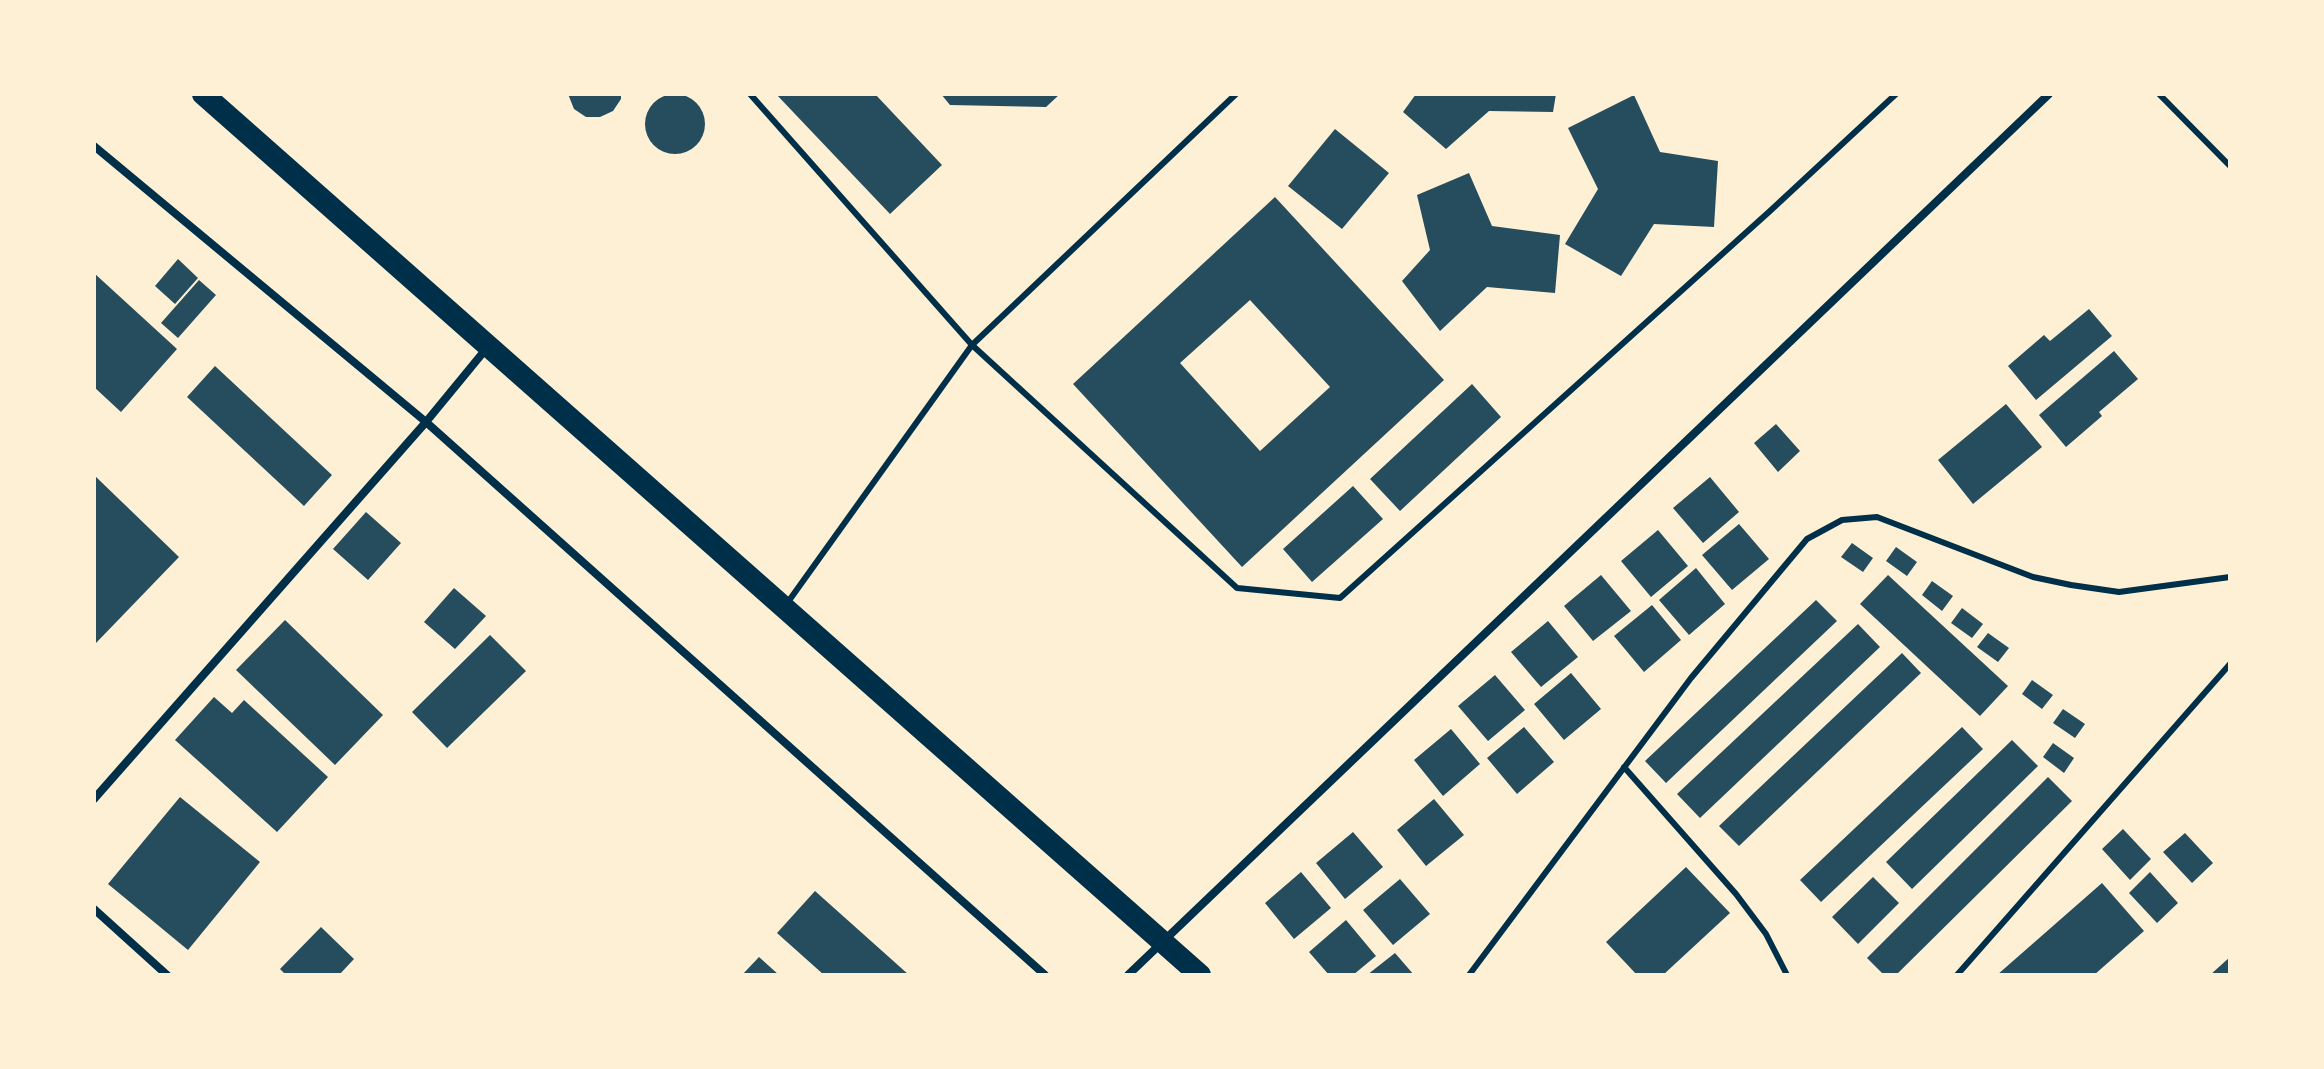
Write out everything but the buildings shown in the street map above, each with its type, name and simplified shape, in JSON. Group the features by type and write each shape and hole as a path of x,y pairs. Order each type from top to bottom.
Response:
{"highway":[{"path":"203,94 1200,975"}],"street":[{"path":"1128,975 2049,94"},
{"path":"94,146 426,422 1045,975"},
{"path":"94,799 490,345"},
{"path":"94,909 167,975"}],"lane":[{"path":"750,94 972,345 1237,588 1340,598 1759,222 1896,94"},
{"path":"785,606 972,345 1236,94"},
{"path":"2159,94 2230,166"},
{"path":"1469,975 1691,678 1807,539 1842,520 1877,517 2033,577 2071,585 2119,592 2230,577"},
{"path":"1957,975 2230,664"},
{"path":"1624,767 1736,894 1766,934 1787,975"}]}
